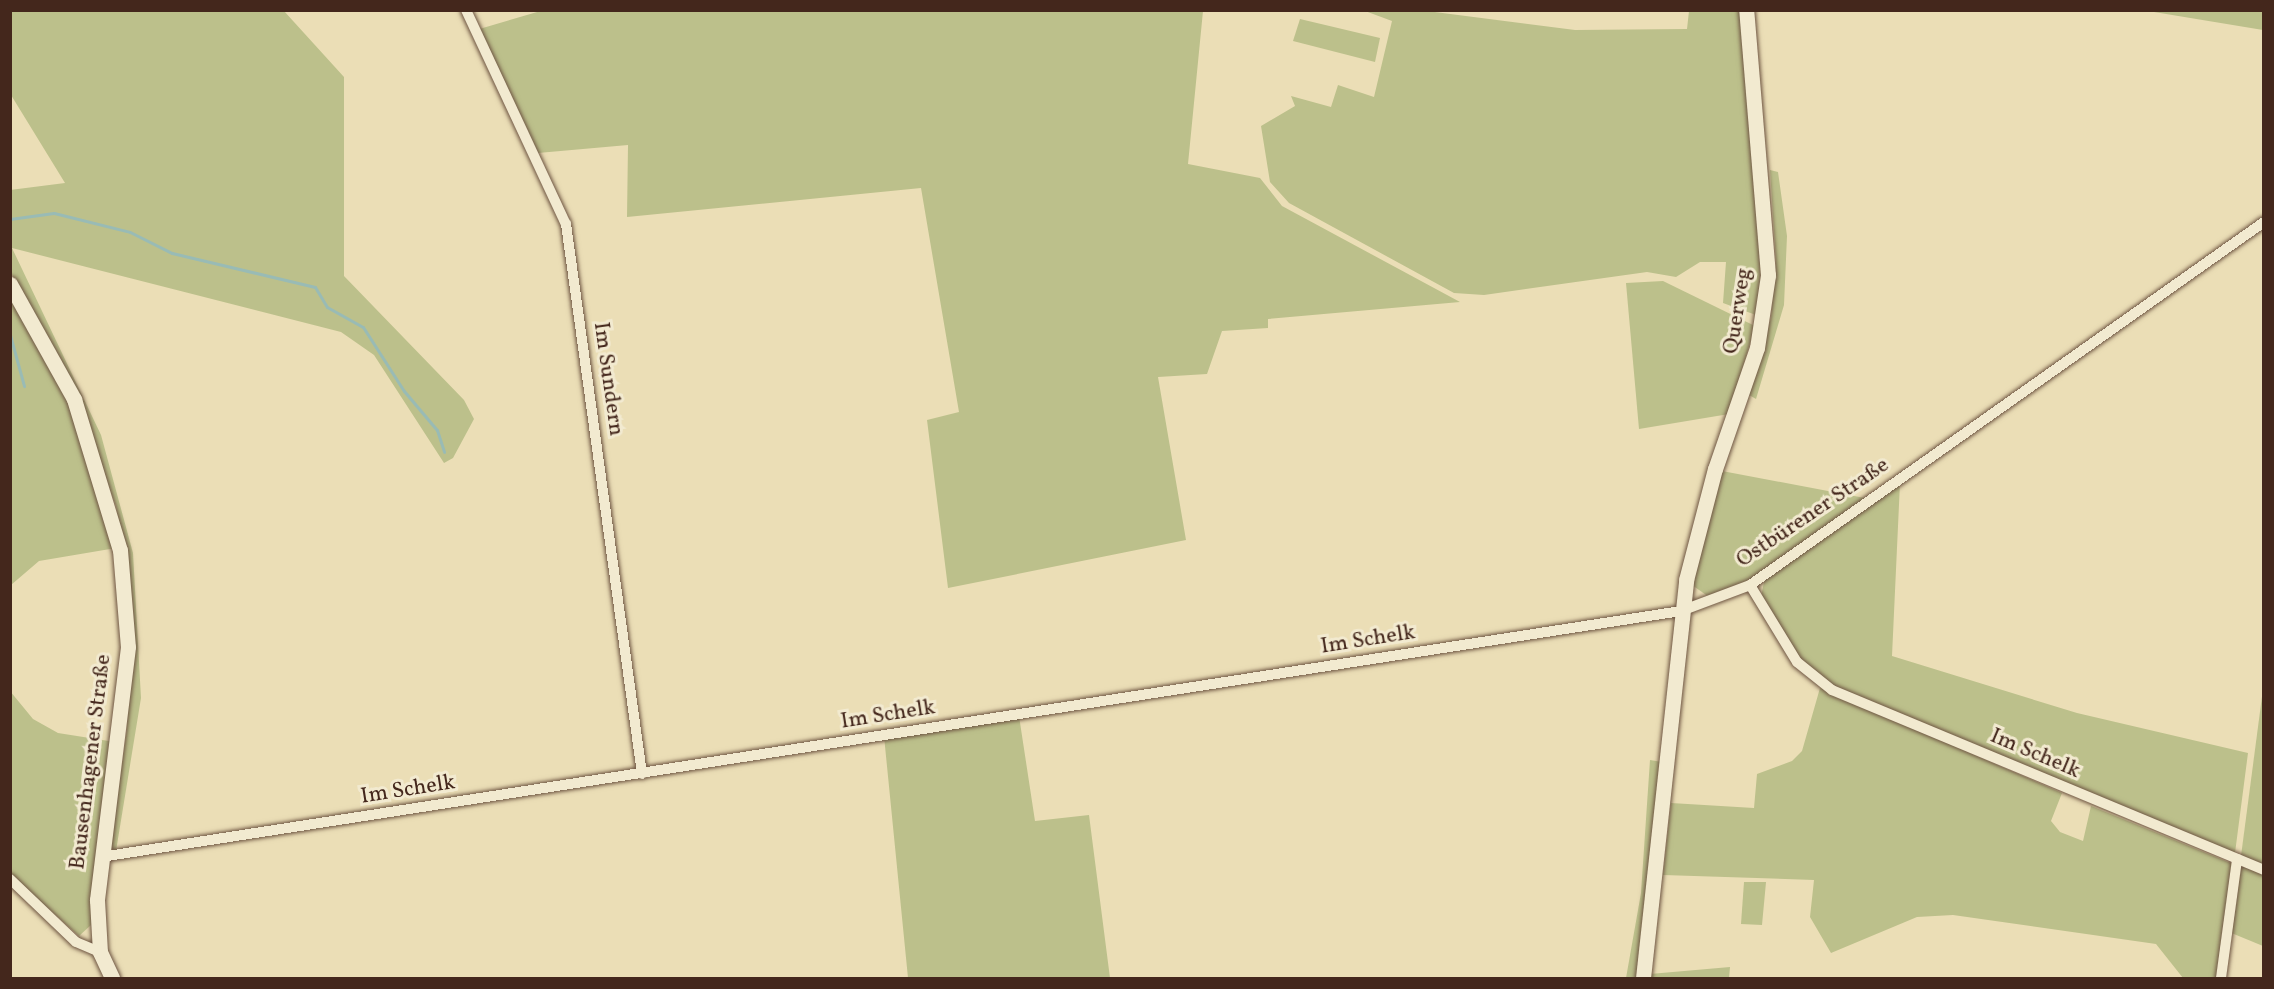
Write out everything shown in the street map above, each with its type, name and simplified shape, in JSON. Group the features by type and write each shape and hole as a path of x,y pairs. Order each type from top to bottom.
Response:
{"street":[{"name":"Im Sundern","path":"466,10 566,224 642,774"},
{"name":"Querweg","path":"1681,611 1698,525 1757,348 1768,275 1746,10"},
{"name":"Ostbürener Straße","path":"1681,611 1750,585 2264,222"},
{"name":"Bausenhagener Straße","path":"10,284 74,399 120,550 128,647 120,746 101,857 100,952 112,978"},
{"name":"Im Schelk","path":"1750,585 1797,662 1833,690 2264,870"},
{"name":"Im Schelk","path":"101,857 1681,611"},
{"path":"1643,978 1681,611"},
{"path":"2221,978 2237,859"},
{"path":"10,879 76,942 100,952"}],"green space":[{"path":"544,10 1203,11 1188,164 1260,178 1282,206 1460,302 1268,319 1268,328 1222,331 1207,374 1158,377 1186,540 948,588 927,420 959,412 921,188 627,217 628,145 538,153 476,30"},
{"path":"11,11 284,11 344,77 344,276 464,400 474,419 453,458 444,463 374,355 341,332 12,248 101,435 133,553 141,698 116,851 110,848 127,729 131,590 116,506 68,376 11,273 10,190 65,183 11,95"},
{"path":"1365,11 1427,11 1575,30 1687,29 1689,11 1740,11 1761,273 1756,315 1723,303 1726,262 1700,262 1676,277 1647,272 1484,295 1454,293 1289,203 1270,182 1261,126 1295,106 1291,96 1331,107 1338,85 1374,97 1392,21"},
{"path":"2148,11 2263,11 2263,30"},
{"path":"1300,19 1380,38 1375,62 1293,41"},
{"path":"1770,170 1778,172 1787,236 1784,305 1756,399 1749,395 1771,318 1776,261"},
{"path":"1663,281 1755,326 1729,414 1639,429 1626,283"},
{"path":"10,292 60,378 116,548 39,561 11,585"},
{"path":"1722,471 1870,499 1748,583 1709,597 1692,585"},
{"path":"1900,483 1892,656 2077,713 2248,753 2235,853 1833,688 1799,659 1761,597 1765,577"},
{"path":"1820,688 2062,793 2051,821 2060,832 2083,841 2091,806 2233,864 2217,978 2183,978 2156,944 1953,915 1917,917 1831,953 1810,917 1814,880 1663,875 1671,803 1754,808 1757,774 1792,761 1802,751"},
{"path":"2263,689 2263,865 2241,856"},
{"path":"10,691 33,719 58,733 115,742 91,925 79,936 11,875"},
{"path":"1019,716 1035,821 1089,815 1110,978 908,978 884,736"},
{"path":"1650,760 1662,762 1636,978 1626,978 1641,893"},
{"path":"2239,865 2263,875 2263,946 2229,932"},
{"path":"1744,882 1766,882 1762,925 1741,924"},
{"path":"1730,967 1729,978 1649,978 1650,974"}],"waterway":[{"path":"10,219 54,213 130,232 172,253 315,287 327,307 363,327 404,391 437,430 444,452"},
{"path":"10,335 24,386"}]}
